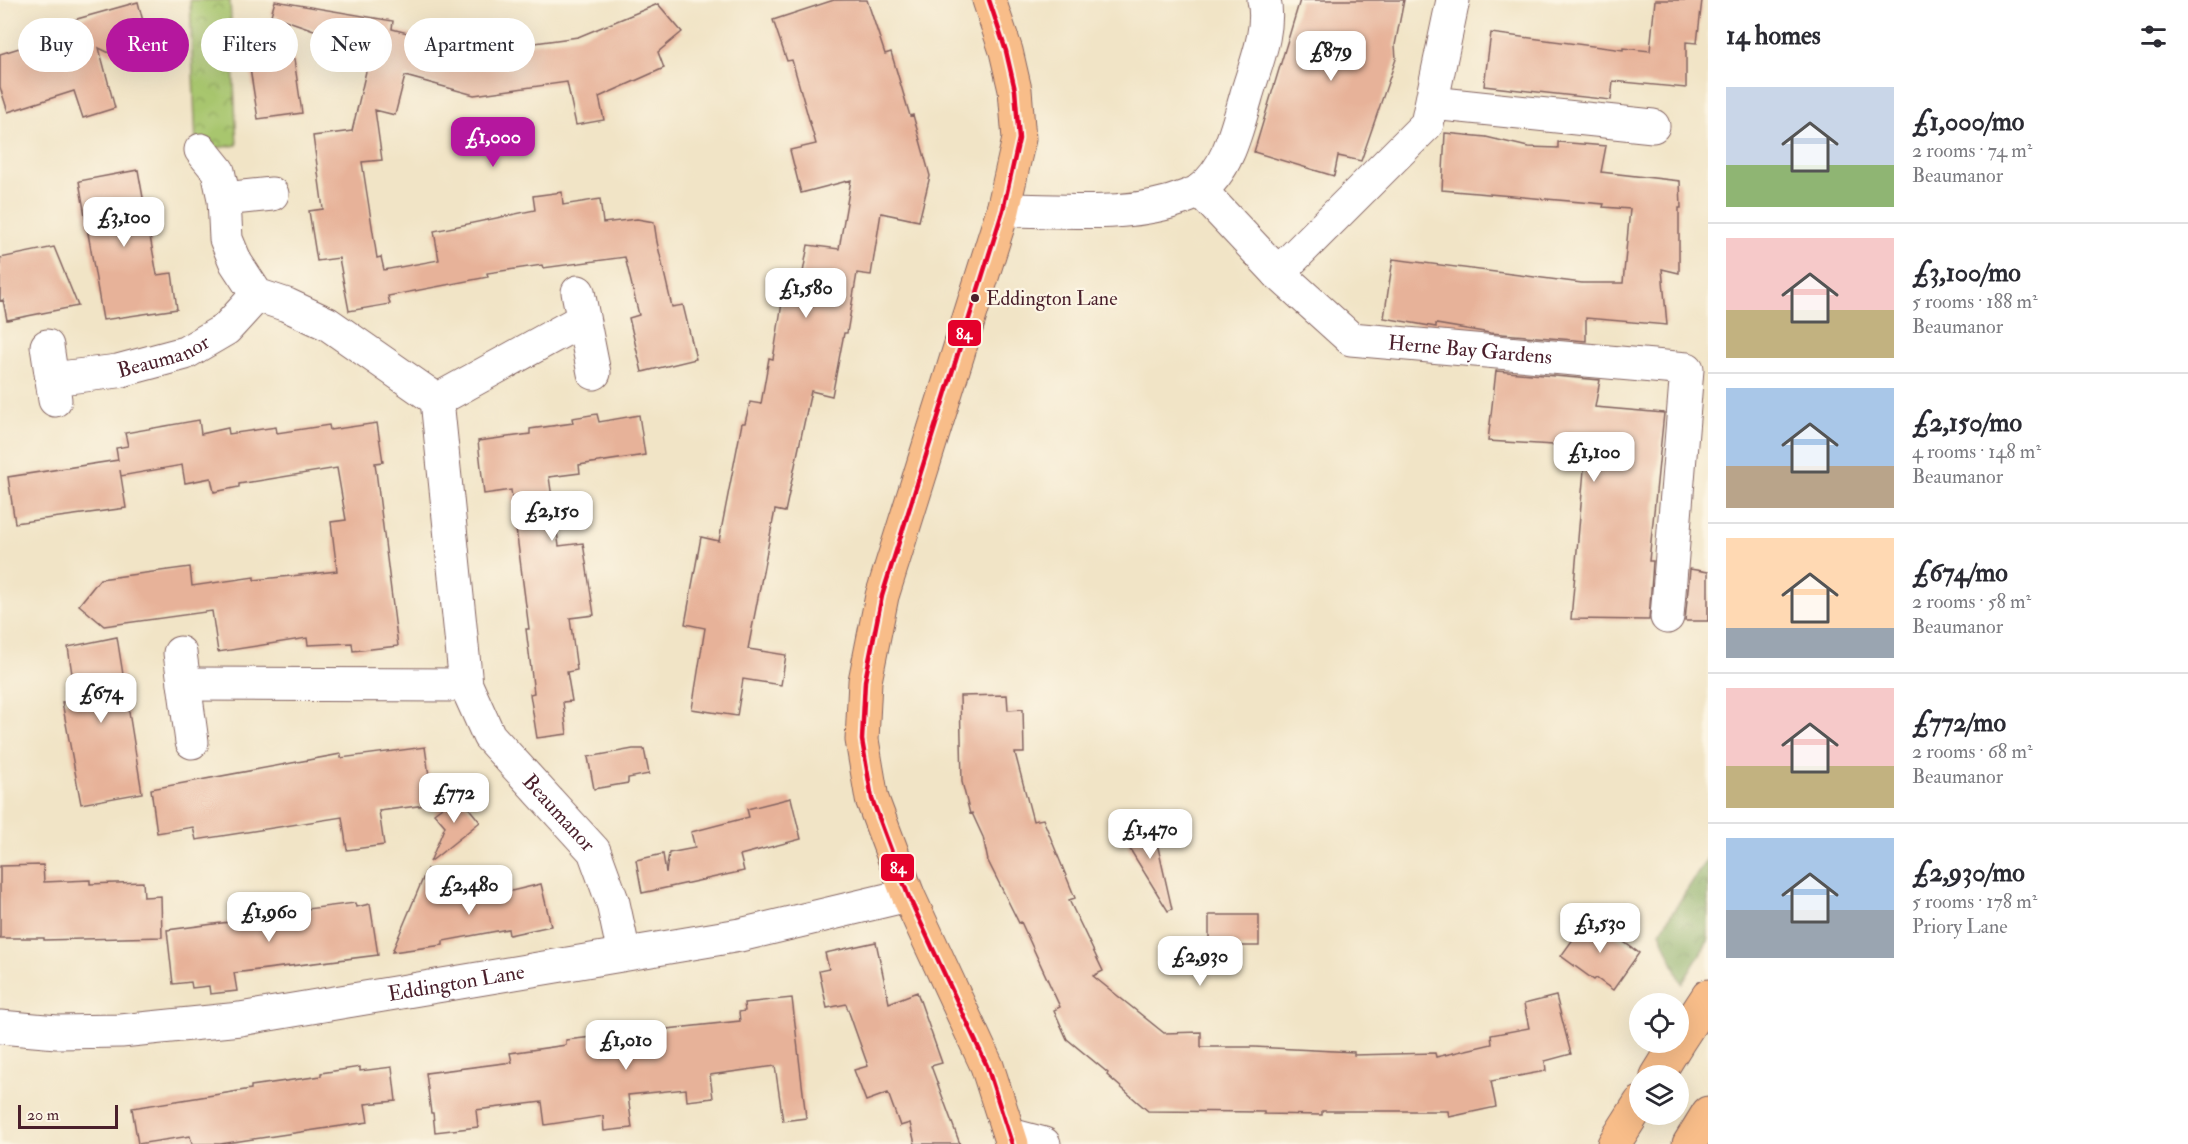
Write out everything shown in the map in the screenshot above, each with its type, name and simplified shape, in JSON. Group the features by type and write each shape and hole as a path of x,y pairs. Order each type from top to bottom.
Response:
{"main road":[{"path":"989,0 1006,51 1013,81 1019,139 1003,210 882,596 865,681 862,740 872,799 908,895 987,1066 1011,1139"},
{"path":"1689,1025 1708,996"},
{"path":"1689,1144 1708,1113"},
{"path":"1614,1144 1629,1120"}],"street":[{"path":"1003,210 1115,211 1168,204 1200,190 1218,171 1231,147 1263,36 1266,11 1264,0"},
{"path":"1278,273 1427,124 1453,0"},
{"path":"1432,103 1653,126"},
{"path":"201,150 218,171 224,200 226,238 236,263 257,295 287,305 328,324 437,400 580,306 594,373"},
{"name":"Herne Bay Gardens","path":"1200,190 1278,273 1351,339 1697,370 1667,617"},
{"path":"224,200 272,194"},
{"name":"Beaumanor","path":"46,346 53,390 185,353 226,329 257,295"},
{"name":"Beaumanor","path":"437,400 466,685 489,736 594,851 613,903 624,954"},
{"path":"192,742 182,669 466,685"},
{"name":"Eddington Lane","path":"0,1027 57,1032 110,1031 216,1022 390,995 740,935 908,895"},
{"path":"1011,1139 1044,1144"}],"green space":[{"path":"190,0 230,0 231,18 201,18 201,72 233,72 237,145 201,150 196,146"},
{"path":"1708,857 1708,941 1682,984 1660,932"}],"building":[{"path":"834,0 867,0 885,54 891,52 910,116 913,115 930,176 919,221 881,213 871,275 857,273 847,333 844,333 832,396 811,391 785,512 775,510 748,649 786,655 781,685 743,679 737,716 692,709 705,628 685,624 701,537 719,541 742,423 745,423 750,402 761,404 769,358 773,359 782,303 797,305 808,245 839,249 851,180 801,193 790,150 816,144 792,60 787,61 773,20"},
{"path":"1300,0 1404,0 1395,45 1396,59 1361,161 1338,156 1334,176 1254,152"},
{"path":"1655,0 1702,0 1697,43 1686,42 1686,88 1613,81 1611,100 1484,86 1491,33 1623,50 1623,48 1650,51"},
{"path":"275,1 375,18 310,18 310,29 298,24 298,18 280,18 271,15"},
{"path":"138,2 142,18 106,18 106,51 99,48 115,108 83,118 74,91 8,112 0,87 0,54 18,48 18,72 94,72 94,18 81,18"},
{"path":"658,4 682,32 658,52 664,68 599,97 604,120 576,125 567,82 474,95 405,76 395,115 375,110 382,160 362,162 377,258 381,257 384,270 439,260 434,231 535,210 533,196 562,192 563,205 600,199 603,223 637,219 654,222 672,307 683,305 696,359 642,372 629,318 639,315 625,257 487,273 488,277 388,296 390,304 349,311 339,258 317,261 309,211 323,209 313,136 352,131 366,72 392,72 392,29 404,32 404,72 535,72 535,43 578,37"},
{"path":"251,72 296,72 302,113 258,119"},
{"path":"1445,133 1486,137 1528,147 1558,148 1558,142 1606,146 1601,172 1680,181 1679,273 1662,269 1667,325 1586,318 1586,341 1490,333 1436,324 1436,327 1384,318 1393,259 1582,283 1623,283 1630,209 1603,207 1604,204 1442,190"},
{"path":"138,170 157,275 172,273 177,309 103,320 79,181"},
{"path":"54,247 78,306 7,320 3,300 0,301 0,258"},
{"path":"1496,371 1600,380 1595,407 1664,413 1649,561 1653,561 1649,620 1571,619 1586,447 1488,441"},
{"path":"597,414 599,422 639,415 645,455 579,465 580,473 549,477 559,546 583,543 594,615 570,618 577,670 567,672 572,701 563,702 567,734 537,738 530,694 534,693 526,629 529,629 511,490 484,494 478,441 530,434 530,429 573,423 572,418"},
{"path":"199,420 201,434 228,428 229,434 276,427 277,433 329,425 330,430 377,423 383,462 375,463 398,646 353,651 352,643 308,645 307,638 218,652 212,611 104,626 79,605 100,579 190,567 192,586 254,577 254,580 337,571 331,522 346,520 337,468 239,484 239,487 214,492 211,478 185,483 182,465 121,476 120,470 126,508 15,523 8,477 118,460 116,448 128,446 125,433"},
{"path":"1690,569 1708,572 1708,621 1685,621"},
{"path":"117,637 142,793 81,804 62,702 76,701 68,647"},
{"path":"1007,695 1008,710 1023,709 1024,753 1015,753 1033,821 1043,819 1075,898 1069,900 1103,971 1093,976 1164,1033 1201,1032 1201,1047 1354,1052 1354,1055 1435,1053 1436,1057 1492,1044 1491,1035 1529,1028 1524,1004 1556,996 1571,1054 1545,1061 1546,1071 1491,1081 1496,1107 1449,1117 1448,1111 1322,1111 1322,1115 1148,1111 1107,1075 1108,1073 1067,1039 1054,1010 1060,1007 1021,922 1019,923 988,861 983,837 972,813 970,814 962,782 960,696"},
{"path":"425,747 433,804 379,811 384,845 347,850 342,817 196,840 193,827 157,833 151,789 341,754 341,758"},
{"path":"644,749 649,774 628,778 628,783 594,789 588,757"},
{"path":"458,795 480,822 430,862 445,826 434,813"},
{"path":"791,798 801,839 740,855 744,871 642,893 636,860 663,854 666,873 669,853 695,848 691,832 749,817 747,809"},
{"path":"1152,821 1172,909 1168,911 1128,846 1128,836"},
{"path":"43,865 44,882 90,880 90,884 143,882 144,897 161,896 162,937 44,940 44,938 0,938 0,866"},
{"path":"427,869 445,901 485,894 486,897 541,884 551,926 509,935 508,929 443,941 443,945 392,952"},
{"path":"273,900 275,913 355,903 356,907 370,904 378,955 234,973 237,991 210,994 209,986 192,988 191,982 173,984 167,930 237,921 235,905"},
{"path":"1209,915 1259,915 1259,946 1209,946"},
{"path":"1589,917 1639,953 1613,990 1596,978 1594,980 1561,956"},
{"path":"876,942 889,1003 917,992 942,1063 931,1066 960,1144 915,1144 910,1123 900,1126 888,1093 866,1101 854,1070 868,1066 846,1004 827,1008 819,971 829,969 825,953"},
{"path":"792,998 806,1118 783,1121 775,1066 710,1075 713,1098 687,1101 686,1089 628,1095 632,1128 604,1131 603,1116 545,1125 542,1102 476,1110 478,1127 435,1132 426,1073 512,1062 510,1053 566,1045 566,1040 740,1021 739,1012 745,1011 744,1003"},
{"path":"360,1067 360,1071 392,1067 396,1101 365,1104 368,1122 220,1144 192,1144 190,1136 138,1144 132,1108 251,1089 251,1086 321,1076 321,1073"}],"transit line":[{"name":"84","path":"989,0 1006,51 1015,90 1019,139 1003,210 882,596 865,681 862,740 872,799 908,895 987,1066 1012,1144"}],"place":[{"name":"Eddington Lane","path":"975,298"}]}
